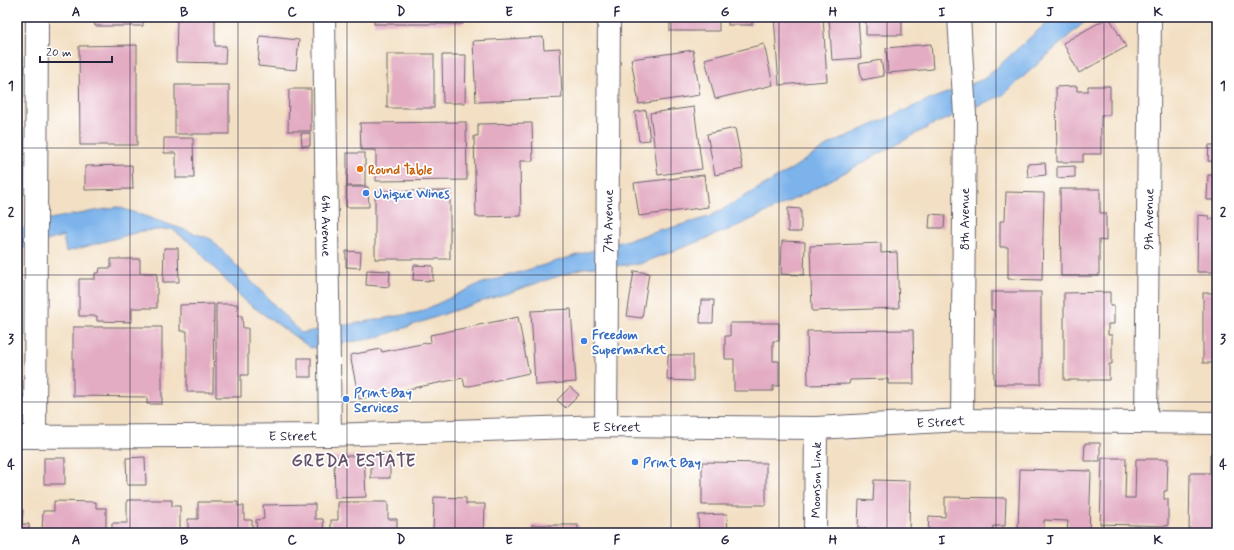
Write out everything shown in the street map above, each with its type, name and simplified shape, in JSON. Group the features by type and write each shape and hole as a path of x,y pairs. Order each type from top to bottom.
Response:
{"street":[{"path":"26,437 37,17"},
{"name":"6th Avenue","path":"324,17 330,435"},
{"name":"7th Avenue","path":"606,426 609,17"},
{"name":"8th Avenue","path":"959,17 965,115 962,420"},
{"name":"9th Avenue","path":"1146,422 1150,17"},
{"name":"E Street","path":"26,437 330,435 606,426 816,428 962,420 1217,423"},
{"name":"Moonson Link","path":"815,533 816,428"}],"water":[{"path":"1053,17 1090,17 1003,95 932,125 805,194 733,228 640,264 583,268 376,338 311,348 245,301 193,245 172,229 142,231 66,252 63,236 17,250 17,231 44,220 118,207 211,239 301,333 420,312 477,285 709,217 785,173 830,144 928,100 984,79"}],"building":[{"path":"78,17 143,17 143,26 95,26 94,20 78,20"},
{"path":"177,17 215,17 215,46 226,46 225,63 176,62"},
{"path":"374,17 463,17 463,24 374,24"},
{"path":"670,17 719,17 719,31 670,31"},
{"path":"728,17 752,17 752,25 728,25"},
{"path":"774,17 823,17 827,81 779,85"},
{"path":"829,17 858,17 861,58 832,60"},
{"path":"866,17 902,17 902,35 866,35"},
{"path":"1109,17 1126,47 1079,73 1063,43"},
{"path":"260,36 299,40 296,70 258,66"},
{"path":"543,37 544,49 560,48 562,98 476,102 473,41"},
{"path":"764,44 773,85 715,99 705,59"},
{"path":"931,44 933,69 888,73 886,48"},
{"path":"137,45 137,145 80,145 79,46"},
{"path":"693,50 700,95 639,104 631,59"},
{"path":"387,54 434,54 434,108 387,108"},
{"path":"442,55 466,55 465,103 443,103"},
{"path":"881,60 884,76 862,80 859,64"},
{"path":"175,85 229,85 229,134 175,134"},
{"path":"1077,86 1077,91 1088,91 1088,86 1110,86 1110,115 1101,115 1101,154 1083,154 1083,162 1057,162 1056,87"},
{"path":"289,89 311,89 311,131 288,131"},
{"path":"694,107 702,169 658,175 650,113"},
{"path":"646,110 650,140 639,141 635,112"},
{"path":"466,122 467,180 376,181 376,150 361,150 360,123"},
{"path":"532,123 533,161 520,161 521,216 476,217 474,136 478,136 478,124"},
{"path":"735,128 743,169 715,175 707,134"},
{"path":"301,133 310,133 310,146 302,146"},
{"path":"164,138 193,138 194,178 176,178 176,153 164,153"},
{"path":"1209,145 1217,145 1217,162 1208,161"},
{"path":"347,153 365,153 365,186 347,186"},
{"path":"1045,163 1046,175 1028,177 1027,164"},
{"path":"132,165 133,189 85,190 85,166"},
{"path":"1075,166 1075,177 1057,178 1057,167"},
{"path":"704,175 708,207 639,216 634,183"},
{"path":"1208,175 1217,175 1217,200 1207,200"},
{"path":"346,187 368,187 369,207 346,207"},
{"path":"1060,189 1100,189 1100,213 1106,213 1106,241 1099,240 1099,276 1061,276"},
{"path":"375,191 450,191 450,259 375,259"},
{"path":"1006,192 1044,193 1042,280 1008,279 1008,247 1000,247 1000,221 1005,221"},
{"path":"788,208 801,209 801,232 788,232"},
{"path":"930,214 945,215 944,228 929,228"},
{"path":"1198,215 1209,216 1209,219 1217,219 1217,272 1197,272"},
{"path":"782,241 805,242 804,275 781,274"},
{"path":"881,243 881,253 897,252 899,308 812,311 810,246"},
{"path":"164,248 178,248 179,282 163,282"},
{"path":"346,251 361,252 360,268 346,267"},
{"path":"111,259 140,259 140,273 157,273 157,308 132,308 132,322 97,321 97,316 79,316 79,279 95,279 95,273 99,273 100,268 111,268"},
{"path":"414,265 433,266 433,281 413,280"},
{"path":"367,270 390,271 389,287 366,285"},
{"path":"634,271 649,273 642,318 627,316"},
{"path":"991,292 1041,292 1041,384 994,384 994,310 991,310"},
{"path":"1110,292 1110,306 1114,306 1114,324 1108,324 1108,335 1112,335 1112,364 1109,364 1109,380 1064,380 1064,293"},
{"path":"1203,293 1217,293 1217,363 1203,363"},
{"path":"701,300 714,300 713,323 700,323"},
{"path":"214,304 213,392 187,392 187,331 180,331 180,305"},
{"path":"216,304 237,304 238,316 242,316 243,328 248,328 248,375 241,375 241,397 216,397"},
{"path":"571,309 576,382 535,385 531,311"},
{"path":"518,317 529,373 465,387 463,378 359,399 350,355 381,349 382,352 431,342 430,335"},
{"path":"730,323 779,323 779,341 773,341 773,361 779,361 779,386 773,386 773,391 734,391 734,359 725,359 725,336 730,336"},
{"path":"73,327 162,327 162,404 147,404 147,397 73,396"},
{"path":"913,330 914,384 888,384 888,379 850,380 849,384 808,385 807,331"},
{"path":"668,355 693,355 693,381 667,380"},
{"path":"298,358 311,358 311,377 298,377"},
{"path":"570,387 579,395 566,408 557,400"},
{"path":"1085,443 1100,443 1100,461 1084,461"},
{"path":"371,453 390,453 390,478 371,478"},
{"path":"1210,454 1217,454 1217,533 1189,533 1190,473 1210,473"},
{"path":"364,455 366,497 335,498 334,457"},
{"path":"145,457 146,485 127,485 126,458"},
{"path":"44,458 65,458 65,484 44,484"},
{"path":"1102,458 1126,458 1125,498 1135,498 1136,459 1168,459 1167,491 1164,491 1164,499 1168,499 1168,526 1100,524"},
{"path":"702,462 766,463 766,505 702,505"},
{"path":"1020,469 1091,471 1089,533 1067,532 1068,521 1044,520 1044,531 1018,531"},
{"path":"874,480 910,481 909,533 866,533 866,529 858,528 859,500 873,501"},
{"path":"434,497 466,498 466,504 485,504 484,533 433,533"},
{"path":"945,497 1006,498 1005,526 993,526 992,533 928,533 929,516 945,517"},
{"path":"127,500 172,500 172,506 180,506 180,533 112,533 112,523 127,523"},
{"path":"54,501 96,502 96,508 106,508 106,533 42,533 43,511 54,511"},
{"path":"198,502 238,502 238,506 244,506 244,520 252,520 252,533 188,533 188,519 198,519"},
{"path":"338,502 388,502 388,519 397,519 397,533 331,533 331,520 338,520"},
{"path":"315,504 315,519 323,519 324,533 257,533 256,520 264,519 263,505"},
{"path":"17,510 23,510 22,524 29,524 29,533 17,533"},
{"path":"727,514 728,533 699,533 698,515"},
{"path":"532,525 578,525 578,533 532,533"},
{"path":"1128,530 1176,532 1176,533 1128,533"}],"place":[{"name":"Round Table","path":"360,169"},
{"name":"Unique Wines","path":"366,193"},
{"name":"Freedom Supermarket","path":"584,341"},
{"name":"Print Bay Services","path":"346,399"},
{"name":"Print Bay","path":"635,462"}],"district":[{"name":"GREDA ESTATE","path":"354,460"}]}
